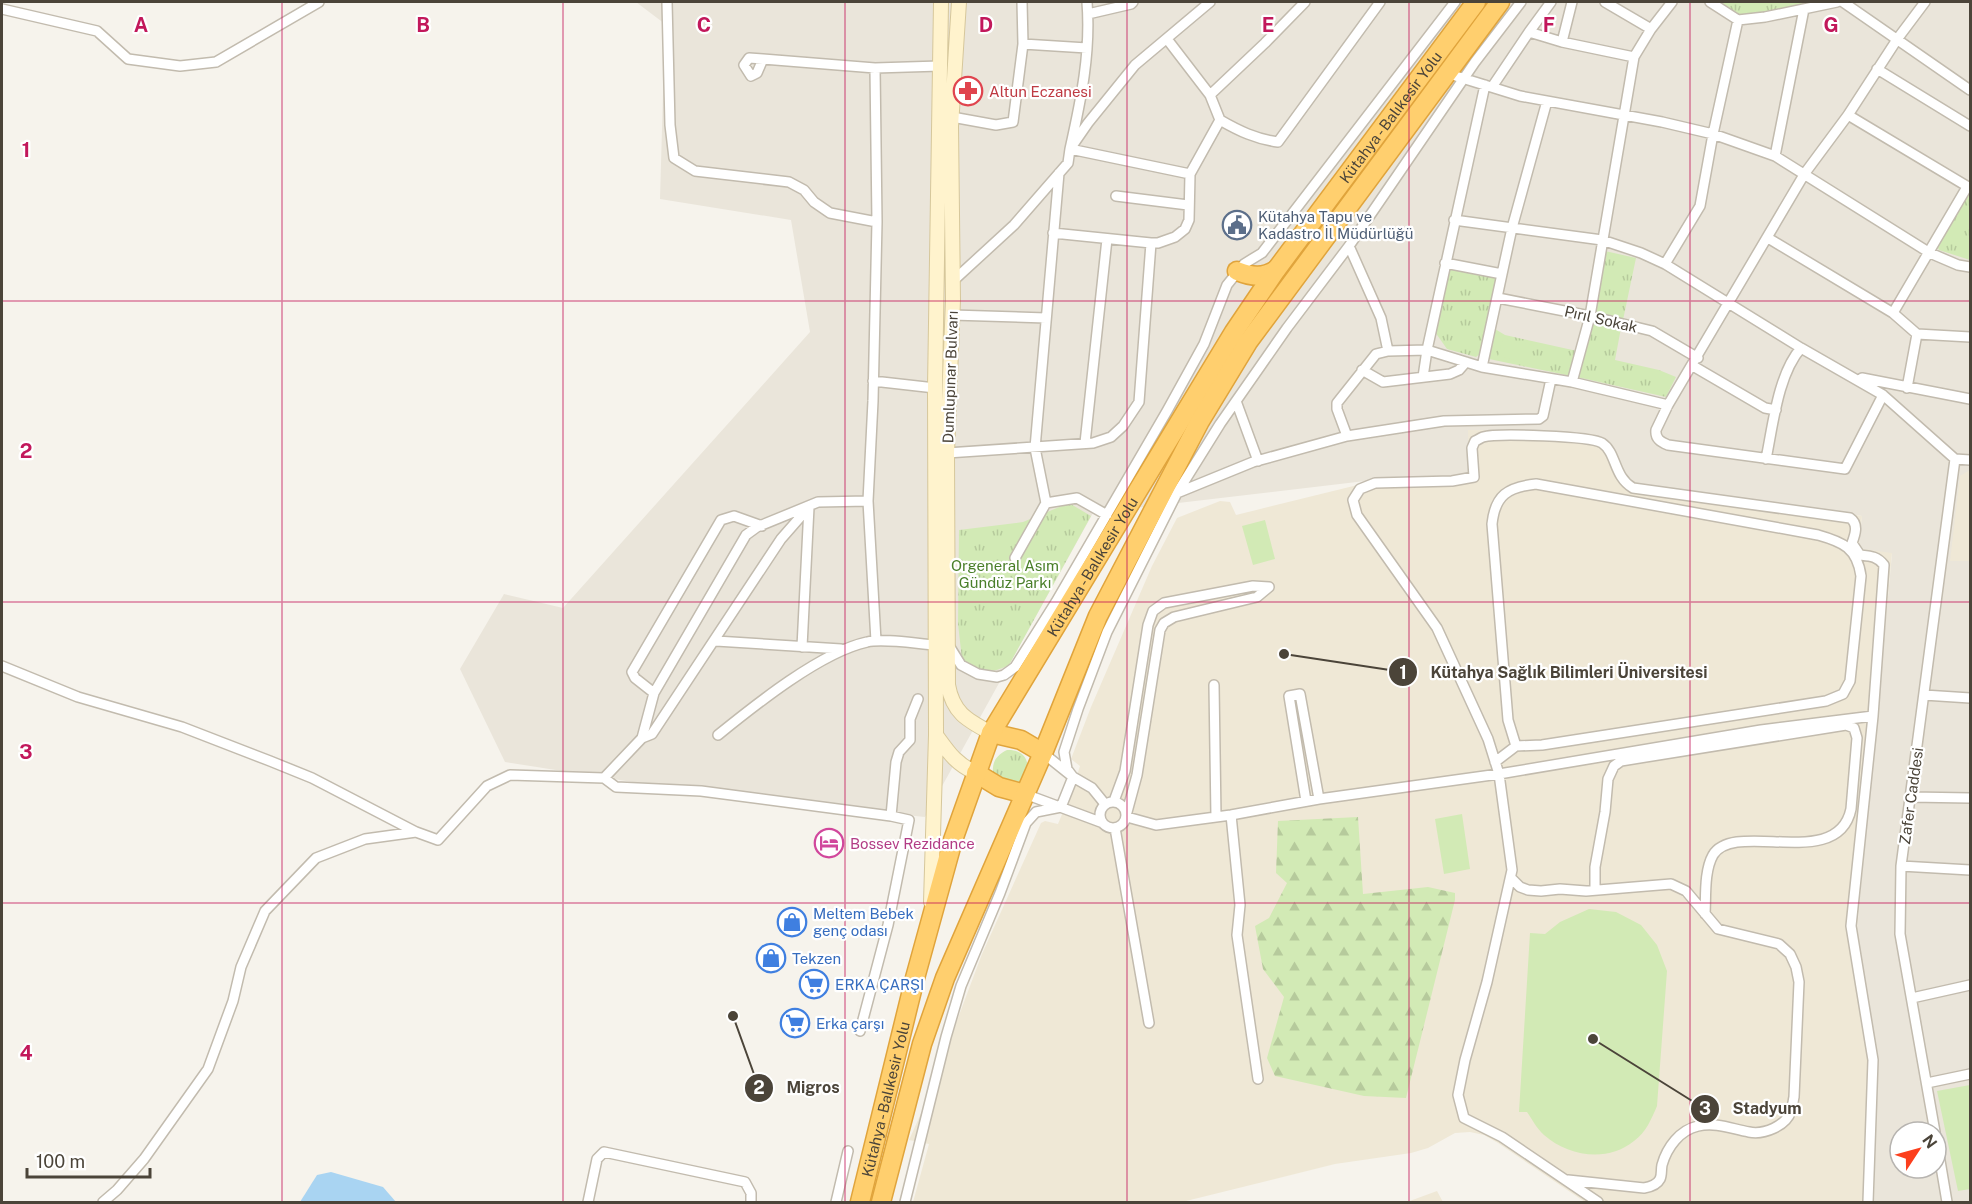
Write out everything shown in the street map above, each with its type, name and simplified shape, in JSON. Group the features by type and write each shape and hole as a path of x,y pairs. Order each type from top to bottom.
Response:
{"highway":[{"name":"Kütahya - Balıkesir Yolu","path":"860,1203 931,921 963,807 991,733 1234,332 1276,270 1476,2"},
{"name":"Kütahya - Balıkesir Yolu","path":"881,1203 922,1044 941,989 1025,794 1048,756 1098,616 1200,422 1248,342 1500,2"},
{"path":"1237,271 1247,275 1266,277 1276,270"},
{"path":"991,733 1021,740 1048,756"},
{"path":"976,773 999,787 1025,794"}],"main road":[{"name":"Dumlupınar Bulvarı","path":"941,2 935,388 942,645 953,704 965,718 991,733"},
{"name":"Dumlupınar Bulvarı","path":"931,921 932,837 942,645 953,281 952,117 959,2"},
{"path":"936,735 949,754 962,766 976,773"}],"street":[{"path":"2,9 98,31 128,59 180,66 216,62 319,2"},
{"path":"666,2 670,125 674,158 694,171 789,182 804,190 814,202 830,213 877,222"},
{"path":"952,117 996,125 1013,122 1023,44 1022,2"},
{"path":"953,281 1014,225 1068,163 1083,91 1087,48 1087,2"},
{"path":"1088,14 1134,2"},
{"path":"1070,149 1135,65 1210,2"},
{"path":"1210,95 1266,43 1305,2"},
{"path":"1167,39 1210,95 1220,120 1240,132 1263,140 1278,142 1380,2"},
{"path":"718,735 755,706 841,649 869,641 942,645 969,671 988,677 1004,675 1010,671 1043,622 1107,515 1204,344 1227,285 1244,264 1262,253 1455,2"},
{"path":"1072,777 1067,769 1064,752 1107,632 1177,493 1236,401 1287,328 1469,80 1475,62 1521,2"},
{"path":"1422,377 1454,220 1488,86 1551,2"},
{"path":"1562,42 1572,2"},
{"path":"1605,2 1651,29"},
{"path":"1572,382 1590,316 1634,57 1651,29 1672,2"},
{"path":"1710,2 1738,20 1837,2"},
{"path":"1843,2 1971,90"},
{"path":"1883,395 1845,469 1668,446 1658,440 1656,430 1668,405 1805,173 1848,115 1898,38 1925,2"},
{"path":"1775,156 1804,9"},
{"path":"1665,264 1700,206 1738,20"},
{"path":"1529,32 1562,42 1634,57"},
{"path":"1023,44 1087,48"},
{"path":"763,59 875,68 940,66"},
{"path":"875,68 877,222 868,501 876,641"},
{"path":"1877,69 1971,126"},
{"path":"1446,73 1520,96 1624,114 1713,134 1775,156 1930,253 1958,265 1971,267"},
{"path":"1482,367 1512,228 1547,101"},
{"path":"1848,115 1969,188 1893,313"},
{"path":"1053,233 1151,243 1175,237 1185,229 1189,220 1190,174 1220,120"},
{"path":"1070,149 1190,174"},
{"path":"1016,558 1046,503 1035,448 1059,173"},
{"path":"1116,196 1188,205"},
{"path":"1454,220 1602,240 1665,264 1801,348 1883,395 1954,459 1971,460"},
{"path":"1768,238 1893,313 1917,334 1971,337"},
{"path":"1085,443 1107,239"},
{"path":"948,453 1093,443 1111,437 1123,426 1139,402 1151,243"},
{"path":"1349,246 1381,318 1388,351"},
{"path":"1445,263 1502,274"},
{"name":"Pırıl Sokak","path":"1498,298 1652,331 1766,408 1776,410"},
{"path":"952,315 1046,318"},
{"path":"1906,388 1917,334"},
{"path":"1766,459 1788,367 1801,348"},
{"path":"1347,436 1337,403 1376,354 1388,351 1427,350 1482,367 1572,382 1668,405"},
{"path":"1362,370 1383,382 1450,375 1466,362"},
{"path":"1854,377 1971,399"},
{"path":"1177,493 1258,461 1347,436 1444,421 1539,419 1543,416 1551,379"},
{"path":"873,381 935,388"},
{"path":"1236,401 1258,461"},
{"path":"1598,1203 1502,1137 1464,1118 1458,1095 1512,870 1498,774 1488,739 1437,628 1357,515 1353,500 1360,489 1375,483 1452,481 1473,477 1472,448 1475,441 1484,436 1543,436 1594,440 1604,444 1611,454 1620,477 1633,488 1850,518 1854,521 1856,531 1852,543 1860,555 1880,559 1884,565 1873,716 1851,926 1873,1060 1868,1203"},
{"name":"Zafer Caddesi","path":"1933,1120 1900,934 1901,866 1954,459"},
{"path":"1495,762 1516,746 1542,745 1826,701 1843,694 1850,681 1861,576 1859,563 1853,552 1840,541 1818,535 1536,484 1519,486 1508,492 1500,498 1494,509 1492,524 1508,720 1516,746"},
{"path":"1046,503 1077,498 1107,515"},
{"path":"642,738 654,693 746,535 762,525 818,502 868,501"},
{"path":"604,778 642,738 652,734 716,641 781,539 809,507"},
{"path":"802,647 809,507"},
{"path":"654,693 635,678 632,672 721,520 734,516 762,525"},
{"path":"1025,794 1103,823 1110,828 1123,825 1137,775 1160,630 1164,623 1174,617 1257,597 1269,587 1253,586 1164,603 1153,611 1148,625 1125,771 1110,802 1100,815 1103,823"},
{"path":"716,641 841,649"},
{"path":"2,666 78,697 182,727 280,765 312,778 416,832 438,840 487,786 510,775 604,778 616,787 701,791 909,820 888,926 860,1031"},
{"path":"1214,685 1216,817"},
{"path":"1306,801 1289,696 1300,694 1318,799"},
{"path":"1924,695 1971,698"},
{"path":"891,816 896,762 899,752 910,740 910,718 918,699"},
{"path":"1048,756 1072,777 1092,788 1110,802 1122,804 1127,814 1156,825 1231,815 1318,799 1498,774 1761,730 1873,716"},
{"path":"1595,890 1595,867 1605,812 1608,779 1614,766 1621,761 1846,725 1854,728 1857,738 1851,809 1849,819 1843,827 1834,834 1812,841 1733,842 1717,850 1710,863 1705,914"},
{"path":"1048,756 1064,752"},
{"path":"1061,807 1072,777"},
{"path":"1911,797 1971,798"},
{"path":"905,1203 961,986 1026,823 1036,812 1061,807"},
{"path":"1231,815 1240,905 1237,935 1258,1079"},
{"path":"1115,828 1149,1023"},
{"path":"103,1203 144,1159 208,1069 233,1001 241,967 265,911 315,858 365,839 416,832"},
{"path":"1901,866 1971,870"},
{"path":"1510,878 1520,887 1528,890 1595,890 1671,884 1686,891 1718,929 1779,944 1790,954 1796,967 1799,995 1795,1086 1791,1112 1784,1121 1773,1129 1762,1132 1750,1133 1709,1124 1689,1129 1673,1143 1662,1164 1660,1179 1651,1187 1566,1180"},
{"path":"1912,998 1971,985"},
{"path":"1927,1083 1971,1074"},
{"path":"836,1203 848,1151"},
{"path":"588,1203 597,1159 604,1152 745,1182 752,1193 751,1203"},
{"path":"1943,1180 1947,1203"}],"shaded area":[{"path":"636,2 1970,2 1970,1202 1874,1202 1878,1058 1857,929 1892,554 1863,549 1859,543 1862,516 1639,485 1628,478 1592,434 1469,430 1469,474 1382,479 1093,513 925,817 722,796 505,762 460,669 504,594 563,608 810,332 791,220 660,199 665,24"},
{"path":"1468,430 1592,434 1602,437 1611,444 1621,469 1628,478 1639,485 1862,516 1859,543 1863,549 1892,553 1857,929 1878,1058 1874,1202 1585,1202 1498,1143 1484,1135 1470,1132 1455,1133 1428,1148 1411,1153 1335,1164 1182,1202 913,1202 929,1144 909,1140 928,1098 982,954 1041,823 1045,821 1058,824 1080,766 1071,759 1091,707 1152,566 1177,518 1220,501 1230,502 1236,515 1382,479 1469,474"},
{"path":"1970,470 1970,561 1950,561 1960,476"},
{"path":"1437,1191 1443,1202 1407,1202"}],"green space":[{"path":"1720,2 1825,2 1747,19"},
{"path":"1968,193 1970,194 1970,260 1939,250 1937,246"},
{"path":"1605,251 1636,258 1623,320 1593,312"},
{"path":"1448,267 1497,277 1481,353 1476,357 1447,349 1435,332"},
{"path":"1591,319 1621,328 1615,360 1659,370 1676,377 1666,397 1577,377"},
{"path":"1495,329 1505,335 1577,351 1571,376 1489,359"},
{"path":"1503,338 1534,345 1529,364 1498,356"},
{"name":"Orgeneral Asım Gündüz Parkı","path":"1069,503 1091,516 1009,665 990,671 974,667 962,659 958,624 959,530 1023,522"},
{"path":"1265,520 1275,559 1253,565 1242,526"},
{"path":"1007,750 1021,754 1027,764 1025,776 1014,787 993,773 996,759"},
{"path":"1462,814 1470,869 1444,874 1435,819"},
{"path":"1358,817 1363,894 1428,887 1455,893 1406,1098 1364,1096 1275,1076 1267,1058 1284,997 1263,969 1255,926 1269,918 1287,883 1276,873 1278,821"},
{"path":"1589,909 1616,912 1641,925 1657,945 1667,971 1657,1106 1648,1125 1634,1141 1623,1148 1600,1154 1576,1152 1564,1148 1541,1133 1527,1112 1519,1112 1530,933 1545,934 1560,922"},
{"path":"1970,1085 1970,1189 1958,1191 1948,1143 1948,1120 1943,1120 1937,1091"}],"water":[{"path":"331,1172 383,1187 396,1202 300,1202 317,1175"}],"place":[{"name":"Altun Eczanesi","path":"968,91"},
{"name":"Kütahya Tapu ve Kadastro İl Müdürlüğü","path":"1237,225"},
{"name":"Kütahya Sağlık Bilimleri Üniversitesi","path":"1284,654"},
{"name":"Bossev Rezidance","path":"829,843"},
{"name":"Meltem Bebek genç odası","path":"792,922"},
{"name":"Tekzen","path":"771,958"},
{"name":"ERKA ÇARŞI","path":"814,984"},
{"name":"Migros","path":"733,1016"},
{"name":"Erka çarşı","path":"795,1023"},
{"name":"Stadyum","path":"1593,1039"}]}
